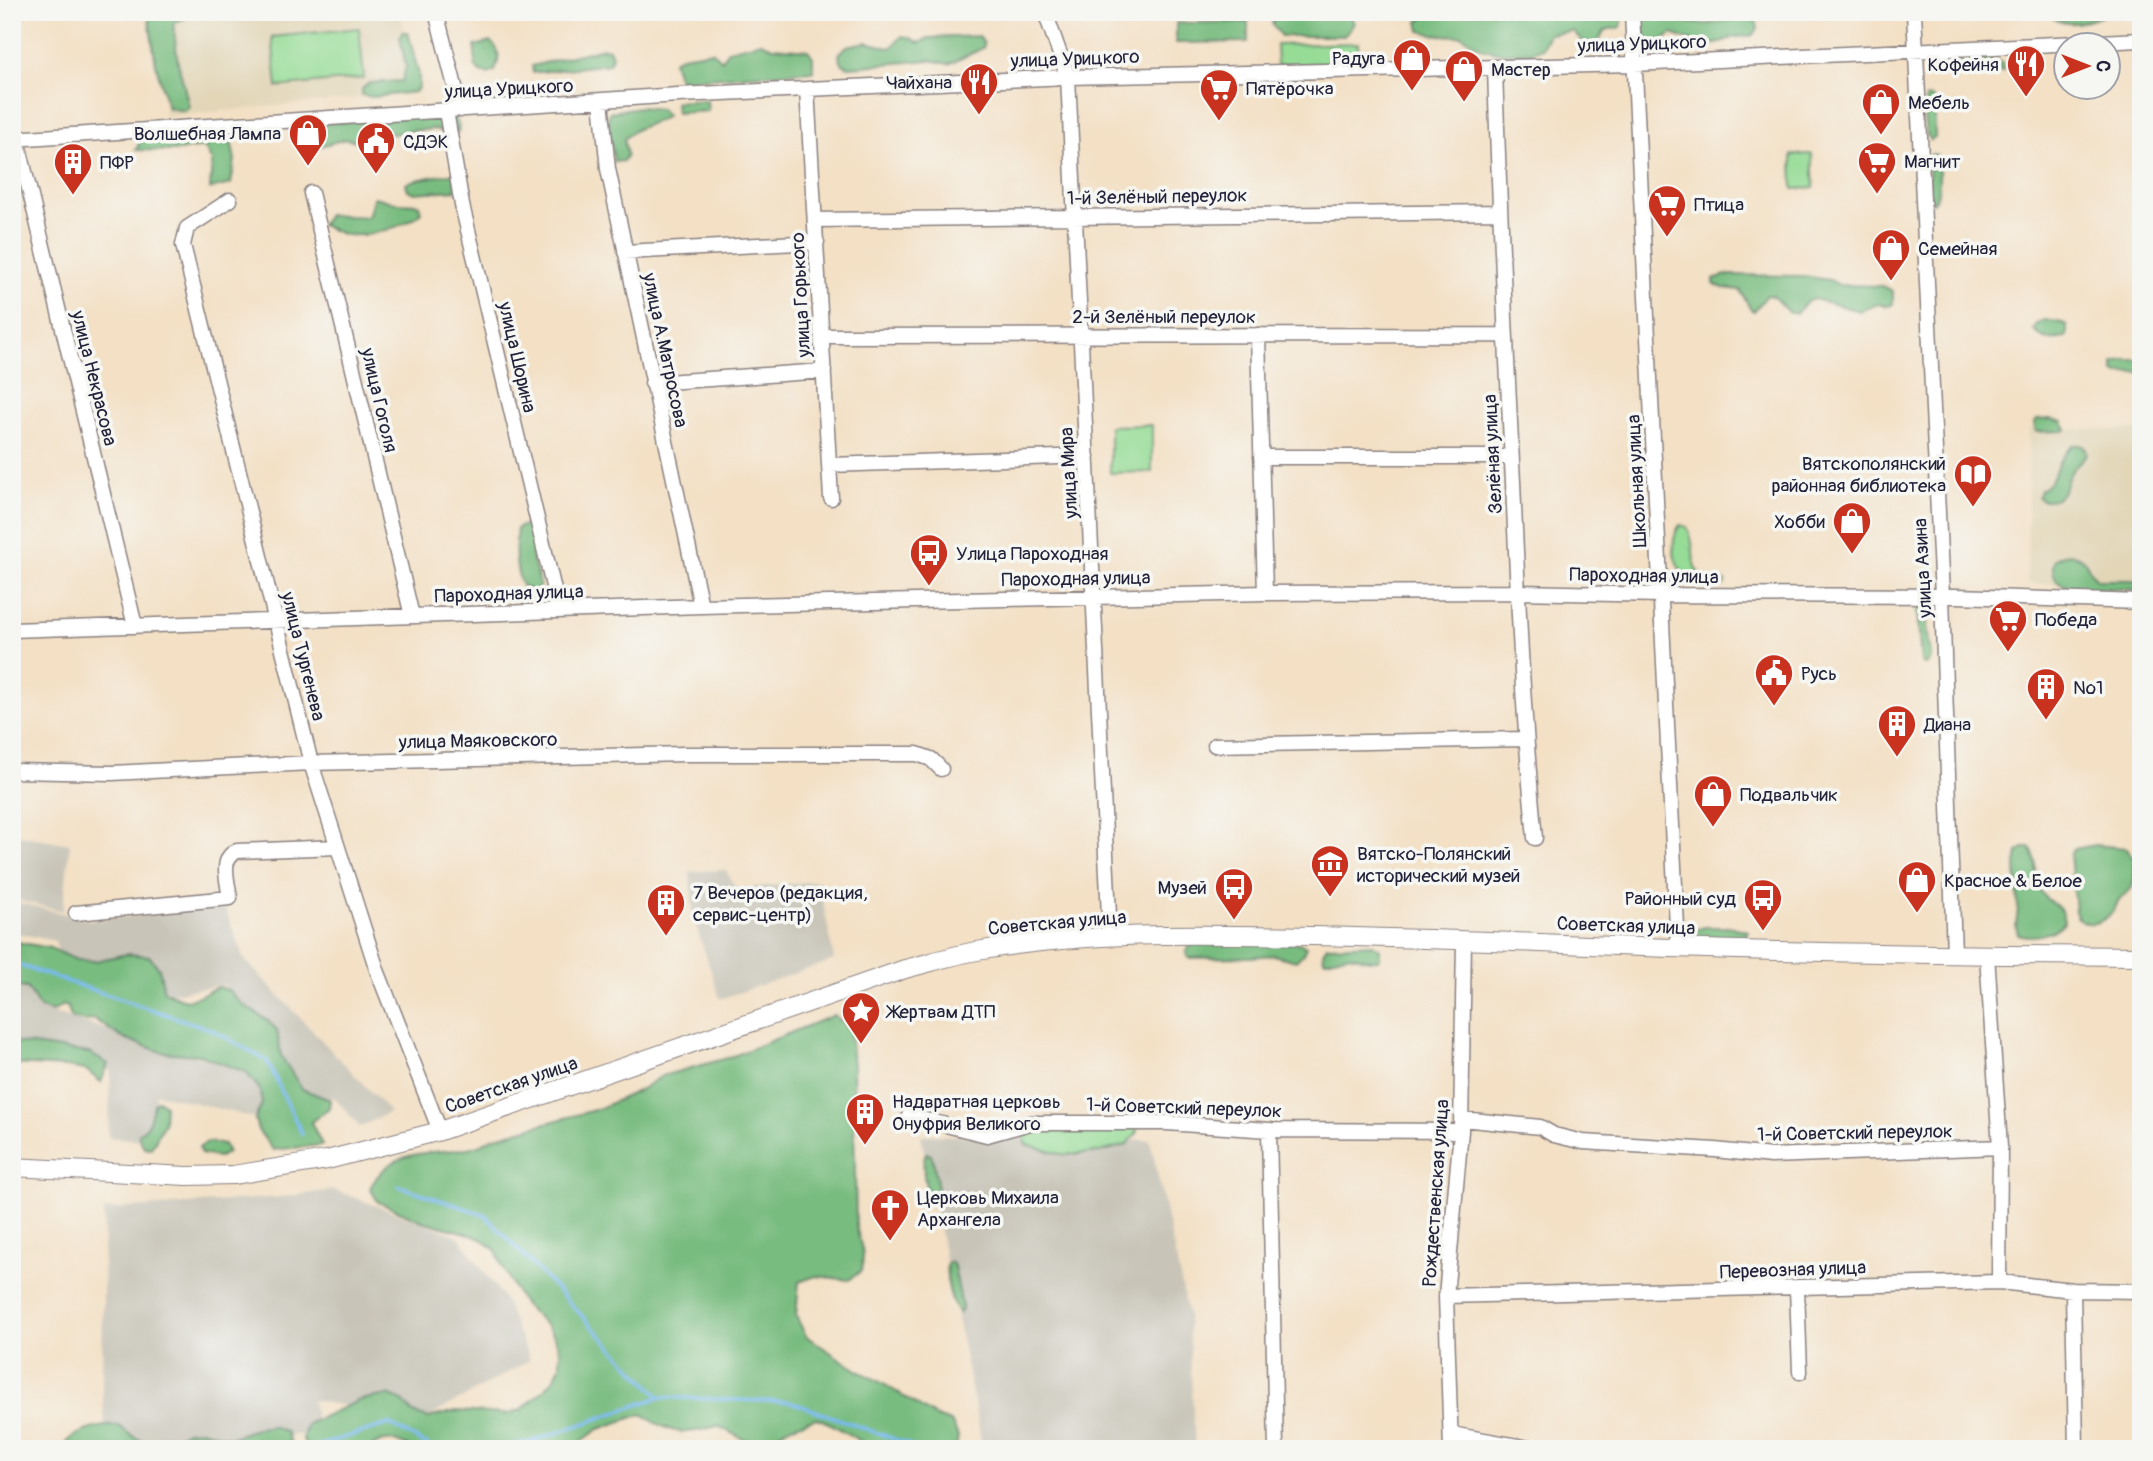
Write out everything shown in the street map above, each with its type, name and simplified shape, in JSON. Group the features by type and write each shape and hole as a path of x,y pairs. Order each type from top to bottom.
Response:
{"street":[{"name":"улица Шорина","path":"436,12 453,110 462,205 559,611"},
{"name":"улица Мира","path":"1045,12 1068,77 1110,936"},
{"name":"Школьная улица","path":"1632,12 1678,948"},
{"name":"улица Азина","path":"1914,12 1942,596 1954,954"},
{"name":"улица Урицкого","path":"15,139 807,89 1068,77 1634,64 2141,40"},
{"name":"Зелёная улица","path":"1495,67 1518,592 1526,739 1535,838"},
{"name":"улица Горького","path":"807,89 831,498"},
{"name":"улица А.Матросова","path":"601,101 608,169 701,606"},
{"name":"улица Некрасова","path":"15,139 135,626"},
{"name":"улица Гоголя","path":"311,194 412,615"},
{"name":"улица Тургенева","path":"230,200 187,228 183,245 311,763 377,970 440,1131"},
{"name":"1-й Зелёный переулок","path":"816,220 1500,212"},
{"path":"625,253 817,242"},
{"path":"1258,335 1265,593"},
{"name":"2-й Зелёный переулок","path":"822,336 1505,335"},
{"path":"652,383 824,371"},
{"path":"830,465 1087,456"},
{"path":"1261,457 1511,457"},
{"name":"Пароходная улица","path":"12,630 701,606 1265,593 1518,592 1942,596 2141,602"},
{"path":"1215,746 1526,739"},
{"name":"улица Маяковского","path":"12,771 113,773 311,763 685,754 917,754 931,759 941,769"},
{"path":"76,913 230,898 226,861 230,854 237,851 337,847"},
{"name":"Советская улица","path":"12,1167 187,1176 233,1175 327,1160 440,1131 905,969 975,951 1055,940 1110,936 1234,934 1678,948 2141,956"},
{"name":"Рождественская улица","path":"1451,1441 1446,1296 1462,1125 1464,940"},
{"path":"1987,955 2000,1147 1999,1282"},
{"name":"1-й Советский переулок","path":"909,1116 987,1135 1030,1123 1167,1123 1269,1130 1462,1125 1540,1127 1554,1135 1583,1142 1771,1156 2000,1147"},
{"path":"1269,1130 1276,1449"},
{"name":"Перевозная улица","path":"1446,1296 1999,1282 2073,1290 2141,1291"},
{"path":"1797,1288 1800,1372"},
{"path":"2073,1290 2076,1449"},
{"path":"1451,1441 1535,1449"}],"shaded area":[{"path":"145,12 400,12 418,93 166,116"},
{"path":"2029,428 2141,430 2141,585 2027,583"},
{"path":"12,834 70,844 63,911 12,899"},
{"path":"726,870 736,889 819,881 834,960 720,999 693,916 690,872"},
{"path":"12,901 90,920 225,908 244,959 390,1112 360,1127 334,1097 314,1103 281,1064 224,985 160,995 63,967 55,941 12,932"},
{"path":"12,979 21,981 39,1009 263,1077 259,1119 156,1093 152,1141 108,1137 111,1071 12,1055"},
{"path":"921,1135 1150,1140 1188,1314 1195,1449 983,1449"},
{"path":"334,1190 458,1236 504,1299 530,1360 423,1420 312,1400 318,1433 152,1449 107,1449 102,1387 104,1210 282,1197"}],"green space":[{"path":"148,12 186,12 185,18 173,23 178,62 189,106 185,111 168,108 156,65"},
{"path":"1276,12 1348,12 1354,23 1344,36 1281,36 1272,24"},
{"path":"1434,12 1624,12 1621,26 1605,31 1598,44 1586,44 1573,31 1549,34 1542,48 1533,52 1501,53 1481,48 1462,36 1420,31 1418,21"},
{"path":"1645,12 1663,12 1674,22 1708,24 1752,19 1756,21 1758,28 1751,36 1735,37 1713,44 1695,43 1672,34 1659,43 1652,44 1643,30"},
{"path":"2052,12 2110,12 2088,21 2071,23 2056,20 2050,15"},
{"path":"1248,22 1248,42 1176,43 1176,23"},
{"path":"359,28 364,78 277,87 272,37"},
{"path":"402,32 408,32 419,75 419,87 415,92 372,97 362,95 362,89 369,83 402,81 406,67 400,37"},
{"path":"902,36 919,43 929,38 979,36 984,44 983,48 949,64 930,60 850,67 840,59 839,54 847,46 867,42 889,48"},
{"path":"490,42 498,51 498,59 495,71 488,74 480,72 475,66 475,46"},
{"path":"761,42 773,47 808,50 813,57 813,71 679,80 673,61 682,56 712,51 722,60 728,50"},
{"path":"1358,43 1359,62 1277,65 1276,45"},
{"path":"609,49 612,56 609,64 533,73 532,66"},
{"path":"1994,60 2002,63 2003,71 1949,73 1947,67 1951,62"},
{"path":"1926,98 1935,100 1935,138 1930,141 1924,114"},
{"path":"707,100 708,111 676,113 675,102"},
{"path":"639,107 660,109 667,116 629,134 624,139 627,155 623,161 614,162 608,119 610,112"},
{"path":"442,114 456,119 458,132 446,133 435,129 408,131 358,141 345,139 321,146 304,143 295,138 296,133 308,125"},
{"path":"159,132 230,135 235,160 231,184 210,189 212,161 204,147 174,151 136,150 143,135"},
{"path":"1812,154 1814,188 1793,189 1792,155"},
{"path":"1932,154 1937,155 1939,173 1938,193 1933,203 1928,195"},
{"path":"454,173 456,190 414,193 408,190 406,184 422,179"},
{"path":"374,197 396,203 419,204 421,213 396,227 376,233 344,234 321,225 328,215 368,217"},
{"path":"1726,275 1803,276 1830,280 1839,285 1882,286 1893,291 1893,304 1878,304 1860,311 1814,299 1808,301 1796,313 1789,313 1773,296 1767,295 1754,311 1740,290 1714,284 1714,279"},
{"path":"2045,320 2067,325 2067,336 2054,339 2041,336 2034,330 2037,324"},
{"path":"2141,360 2141,372 2114,372 2114,363"},
{"path":"2037,420 2063,422 2067,429 2036,432 2034,424"},
{"path":"1152,425 1152,472 1110,473 1110,426"},
{"path":"2073,445 2085,447 2087,453 2072,471 2063,492 2056,498 2042,500 2038,497 2040,490 2050,482 2062,458"},
{"path":"528,524 534,537 532,558 540,585 536,593 522,586 516,565 517,528"},
{"path":"1680,525 1687,527 1691,537 1696,570 1710,579 1725,581 1725,584 1712,588 1700,587 1682,572 1674,549 1675,536"},
{"path":"2073,554 2086,562 2098,580 2141,580 2141,590 2070,587 2061,583 2053,574 2055,559"},
{"path":"1922,606 1928,611 1931,656 1926,665 1921,662 1917,610"},
{"path":"2095,845 2125,848 2134,859 2134,876 2131,889 2118,901 2112,913 2103,920 2088,923 2078,918 2075,912 2070,854 2075,849"},
{"path":"2023,848 2030,848 2033,853 2041,892 2058,907 2063,916 2064,922 2060,926 2043,934 2018,934 2016,926 2016,864 2018,852"},
{"path":"1705,927 1732,927 1748,931 1743,940 1719,942 1691,939 1691,931"},
{"path":"12,941 50,948 77,960 95,961 127,954 149,956 159,968 164,991 181,999 192,999 218,987 228,990 277,1030 281,1056 302,1089 330,1100 329,1108 311,1122 322,1145 273,1150 258,1130 255,1119 262,1103 259,1088 246,1072 199,1055 161,1052 121,1037 94,1019 86,1021 71,1018 68,1007 62,1005 53,1012 40,1008 27,988 12,986"},
{"path":"1197,942 1299,943 1306,947 1296,961 1273,955 1188,958 1186,951"},
{"path":"1373,944 1380,949 1378,960 1348,955 1324,960 1323,952 1327,946"},
{"path":"834,1015 850,1030 856,1226 863,1253 862,1270 849,1280 816,1276 799,1282 796,1316 806,1336 936,1417 951,1422 958,1436 956,1449 874,1449 817,1418 792,1426 763,1441 747,1441 718,1426 678,1432 642,1414 599,1429 570,1449 408,1449 402,1444 387,1441 369,1449 306,1449 303,1438 307,1424 360,1400 388,1395 403,1401 413,1413 428,1418 456,1411 508,1414 522,1409 544,1390 554,1379 560,1366 560,1352 555,1337 523,1304 496,1250 469,1234 422,1221 378,1202 370,1188 382,1171 411,1155 461,1149 598,1109 638,1091 662,1076 731,1057"},
{"path":"12,1042 89,1053 108,1064 101,1082 86,1070 12,1064"},
{"path":"158,1100 165,1105 164,1123 151,1148 144,1147 139,1133 148,1125 154,1104"},
{"path":"1033,1127 1137,1128 1137,1133 1126,1145 1100,1152 1064,1155 1025,1144 1025,1131"},
{"path":"207,1142 224,1144 228,1153 219,1157 201,1154 199,1148"},
{"path":"926,1153 933,1159 940,1201 939,1206 935,1207 925,1181"},
{"path":"951,1262 962,1307 959,1313 948,1282 947,1263"},
{"path":"105,1426 119,1426 146,1443 160,1443 187,1431 201,1430 230,1438 272,1426 286,1432 293,1449 62,1449 76,1435"}],"waterway":[{"path":"12,963 213,1030 267,1061 302,1134"},
{"path":"399,1186 485,1215 660,1397"},
{"path":"482,1449 528,1443 660,1397 791,1402 916,1449"},
{"path":"307,1449 389,1424 435,1449"}],"place":[{"name":"Радуга","path":"1412,92"},
{"name":"Кофейня","path":"2026,98"},
{"name":"Мастер","path":"1464,103"},
{"name":"Чайхана","path":"979,116"},
{"name":"Пятёрочка","path":"1219,122"},
{"name":"Мебель","path":"1881,136"},
{"name":"Волшебная Лампа","path":"308,167"},
{"name":"СДЭК","path":"376,175"},
{"name":"Магнит","path":"1877,195"},
{"name":"ПФР","path":"73,196"},
{"name":"Птица","path":"1667,238"},
{"name":"Семейная","path":"1891,282"},
{"name":"Вятскополянский районная библиотека","path":"1973,508"},
{"name":"Хобби","path":"1852,555"},
{"name":"Улица Пароходная","path":"929,587"},
{"name":"Победа","path":"2008,653"},
{"name":"Русь","path":"1774,707"},
{"name":"№1","path":"2046,721"},
{"name":"Диана","path":"1897,758"},
{"name":"Подвальчик","path":"1713,828"},
{"name":"Вятско-Полянский исторический музей","path":"1330,898"},
{"name":"Красное & Белое","path":"1917,914"},
{"name":"Музей","path":"1234,921"},
{"name":"Районный суд","path":"1763,932"},
{"name":"7 Вечеров (редакция, сервис-центр)","path":"666,937"},
{"name":"Жертвам ДТП","path":"861,1045"},
{"name":"Надвратная церковь Онуфрия Великого","path":"865,1146"},
{"name":"Церковь Михаила Архангела","path":"890,1242"}]}
